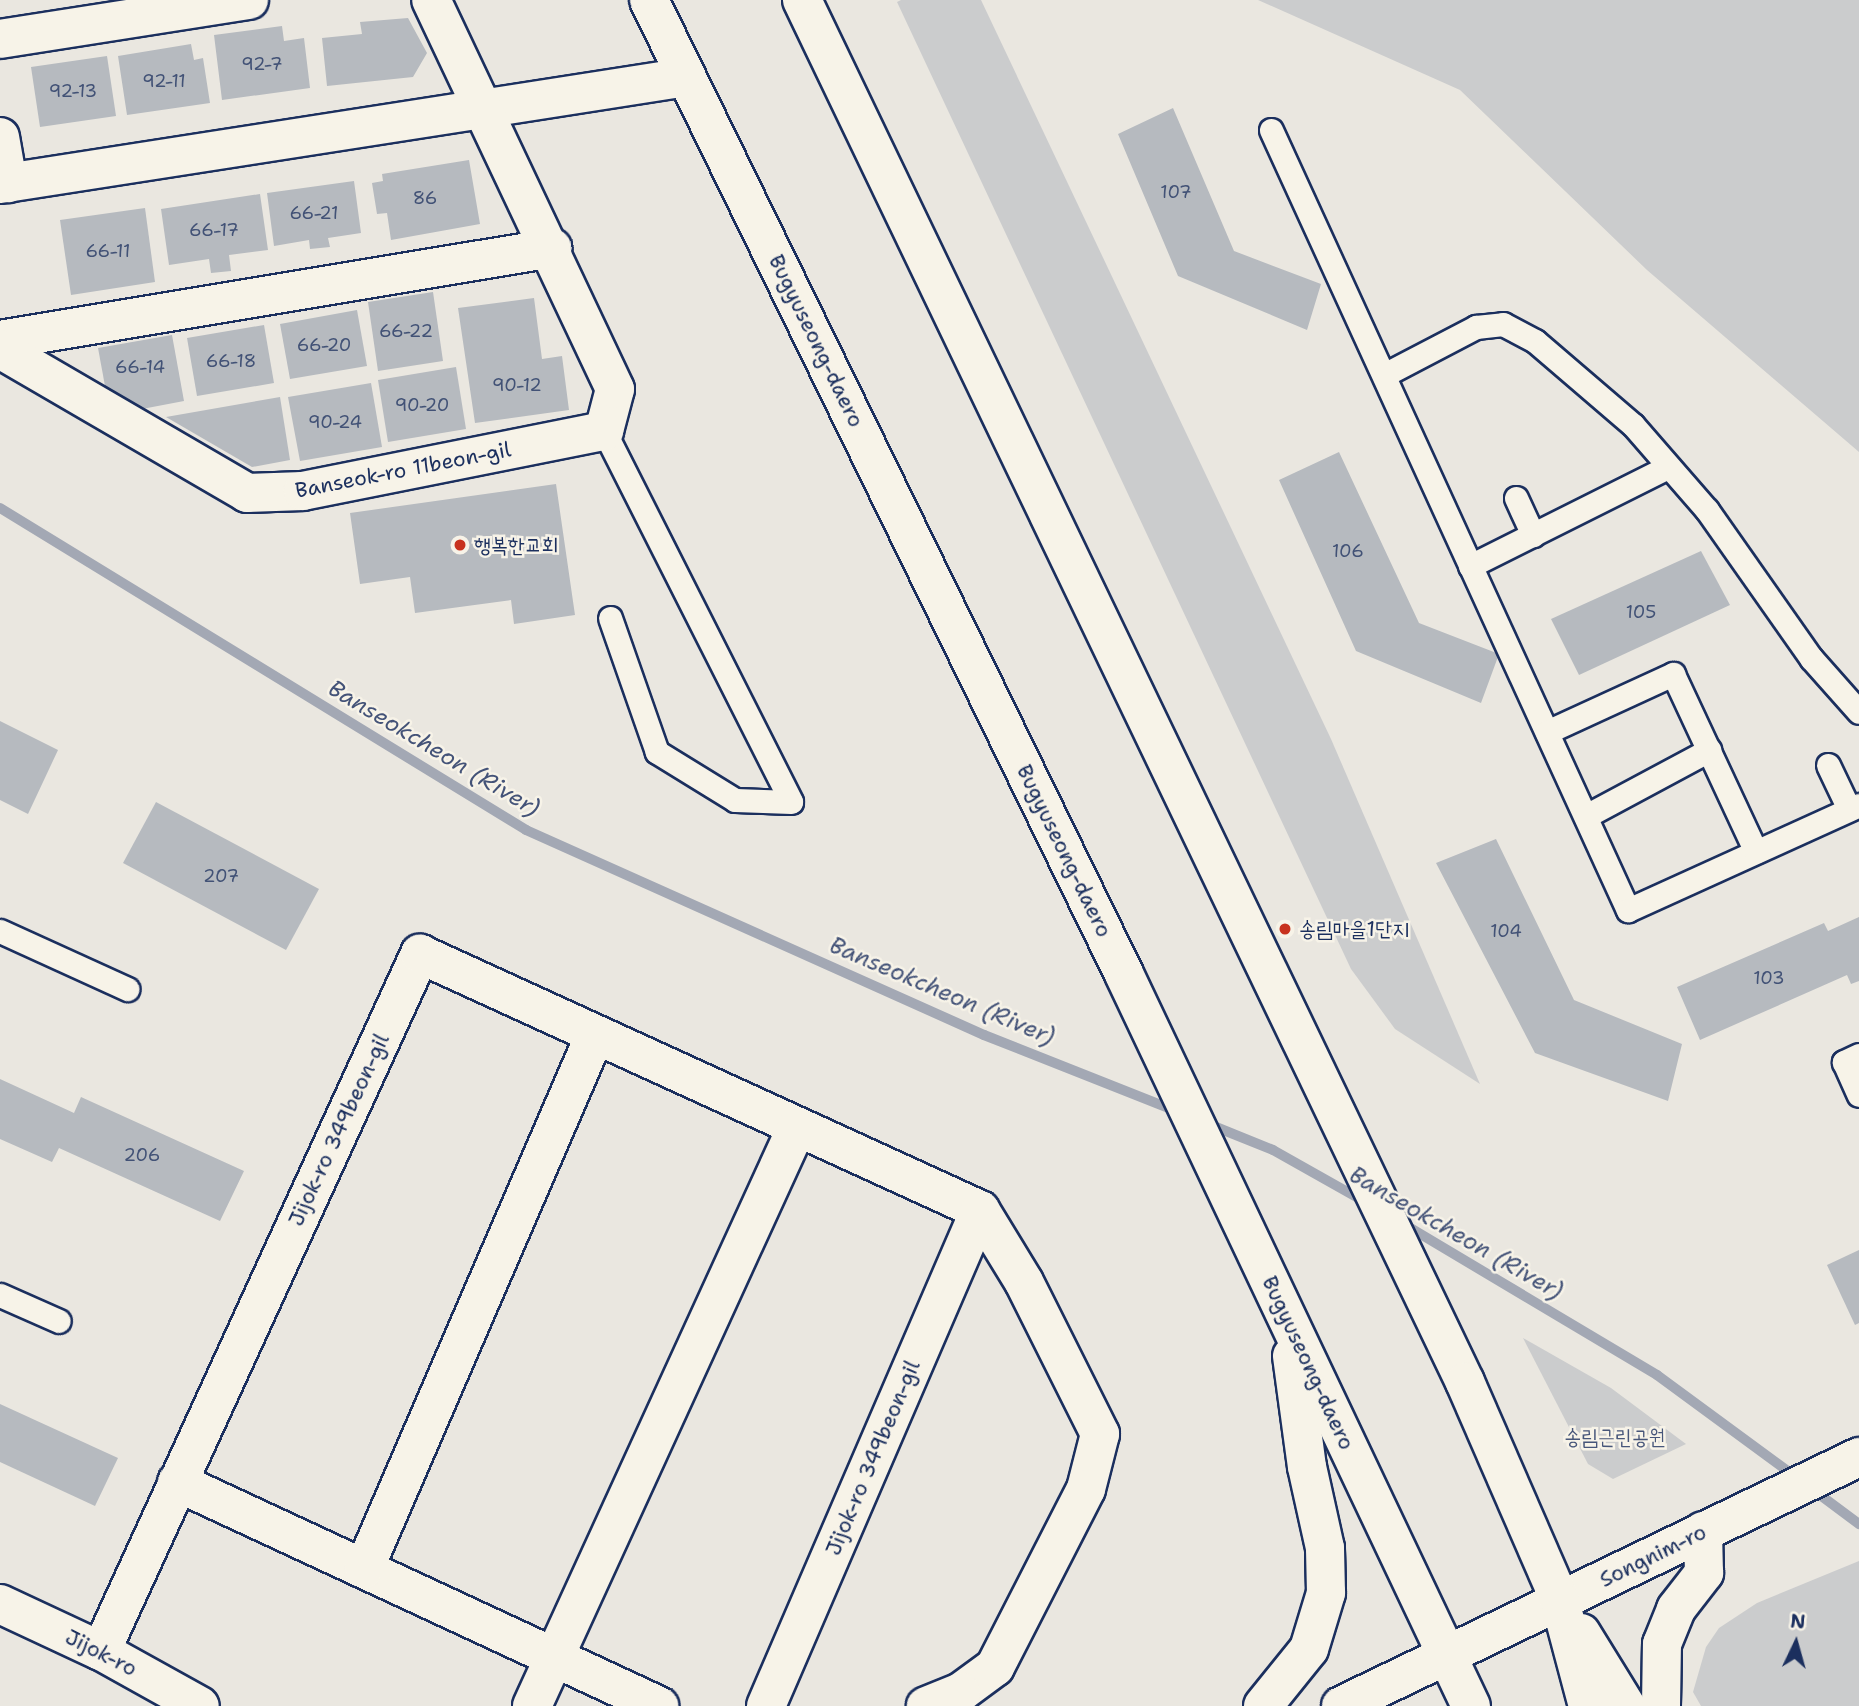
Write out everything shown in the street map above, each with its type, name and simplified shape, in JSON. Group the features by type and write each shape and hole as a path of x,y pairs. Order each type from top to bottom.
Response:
{"street":[{"path":"0,38 249,0"},
{"path":"431,0 552,248 615,389 604,431"},
{"name":"Bugyuseong-daero","path":"649,0 1124,974 1471,1706"},
{"path":"802,0 1465,1382 1560,1601 1588,1706"},
{"path":"0,136 4,184 486,111 687,77"},
{"path":"0,340 552,248"},
{"name":"Banseok-ro 11beon-gil","path":"0,349 247,493 303,491 604,431"},
{"name":"Jijok-ro 349beon-gil","path":"101,1651 420,954 980,1210 766,1706"},
{"path":"364,1569 595,1035"},
{"path":"533,1706 797,1127"},
{"path":"926,1706 961,1692 995,1667 1086,1489 1100,1434 1024,1282 980,1210"},
{"path":"1263,1706 1308,1648 1326,1593 1325,1548 1307,1467 1289,1341 1276,1296"},
{"name":"Songnim-ro","path":"1447,1654 1859,1457"},
{"path":"177,1482 659,1706"},
{"path":"1661,1706 1658,1674 1662,1644 1676,1609 1704,1573 1703,1531"},
{"path":"1560,1601 1626,1706"},
{"name":"Jijok-ro","path":"0,1604 101,1651 200,1706"},
{"path":"1341,1706 1447,1654"}],"lane":[{"path":"1271,131 1628,910 1854,807 1828,765"},
{"path":"1384,375 1476,327 1503,324 1535,341 1633,425 1666,468 1707,510 1811,658 1859,712"},
{"path":"604,431 791,802 735,800 657,752 610,618"},
{"path":"1471,566 1666,468"},
{"path":"1516,498 1533,535"},
{"path":"1547,732 1673,674 1756,852"},
{"path":"1586,817 1709,750"},
{"path":"0,931 127,989"},
{"path":"1859,1055 1844,1062 1859,1095"},
{"path":"0,1295 59,1321"}],"green space":[{"path":"981,0 1331,739 1480,1084 1395,1029 1351,969 897,2"},
{"path":"1258,0 1859,0 1859,452 1647,270 1460,90"},
{"name":"송림근린공원","path":"1523,1338 1611,1388 1686,1444 1613,1479 1588,1464"},
{"path":"1859,1561 1859,1706 1701,1706 1693,1692 1706,1647 1719,1628 1757,1603"}],"building":[{"path":"408,18 427,53 413,77 327,86 322,38 362,34 360,22"},
{"path":"282,26 284,41 304,38 310,88 222,100 214,35"},
{"path":"191,44 194,60 203,58 210,103 127,115 118,56"},
{"path":"107,56 116,116 40,127 31,67"},
{"path":"1173,108 1234,251 1321,284 1307,330 1178,276 1118,134"},
{"path":"469,160 480,224 391,240 387,213 377,214 372,183 383,181 382,174"},
{"path":"354,181 361,233 328,238 330,247 310,249 309,240 274,246 267,193"},
{"path":"260,194 268,250 229,255 231,271 211,273 209,259 169,265 161,209"},
{"path":"145,208 155,282 71,295 60,220"},
{"path":"433,292 443,361 378,371 368,302"},
{"path":"534,298 542,359 562,356 569,410 475,423 458,308"},
{"path":"357,310 367,366 290,379 280,324"},
{"path":"264,325 274,383 197,396 187,338"},
{"path":"172,335 184,401 142,409 105,386 98,348"},
{"path":"456,367 466,429 388,442 378,380"},
{"path":"371,383 382,447 300,461 288,397"},
{"path":"280,397 290,460 252,467 166,417"},
{"path":"1339,452 1419,623 1499,654 1481,703 1356,651 1279,480"},
{"name":"행복한교회","path":"556,484 575,615 514,624 511,600 415,613 410,577 360,584 350,513"},
{"path":"1701,551 1730,605 1579,675 1551,619"},
{"path":"0,721 58,750 28,814 0,800"},
{"path":"156,802 319,889 286,950 123,863"},
{"path":"1496,839 1574,1000 1682,1044 1668,1101 1535,1053 1436,863"},
{"path":"1859,917 1859,981 1851,984 1847,975 1700,1040 1677,987 1824,923 1828,931"},
{"path":"0,1079 74,1113 81,1097 244,1171 220,1221 59,1148 52,1162 0,1139"},
{"path":"1859,1250 1859,1323 1855,1325 1827,1265"},
{"path":"0,1404 118,1458 95,1506 0,1462"}],"waterway":[{"name":"Banseokcheon (River)","path":"0,508 526,830 984,1035 1178,1112"},
{"name":"Banseokcheon (River)","path":"1206,1123 1273,1150 1367,1203"},
{"name":"Banseokcheon (River)","path":"1402,1223 1657,1375 1797,1478"},
{"name":"Banseokcheon (River)","path":"1812,1489 1859,1524"}],"place":[{"name":"행복한교회","path":"460,545"},
{"name":"송림마을1단지","path":"1285,929"}]}
